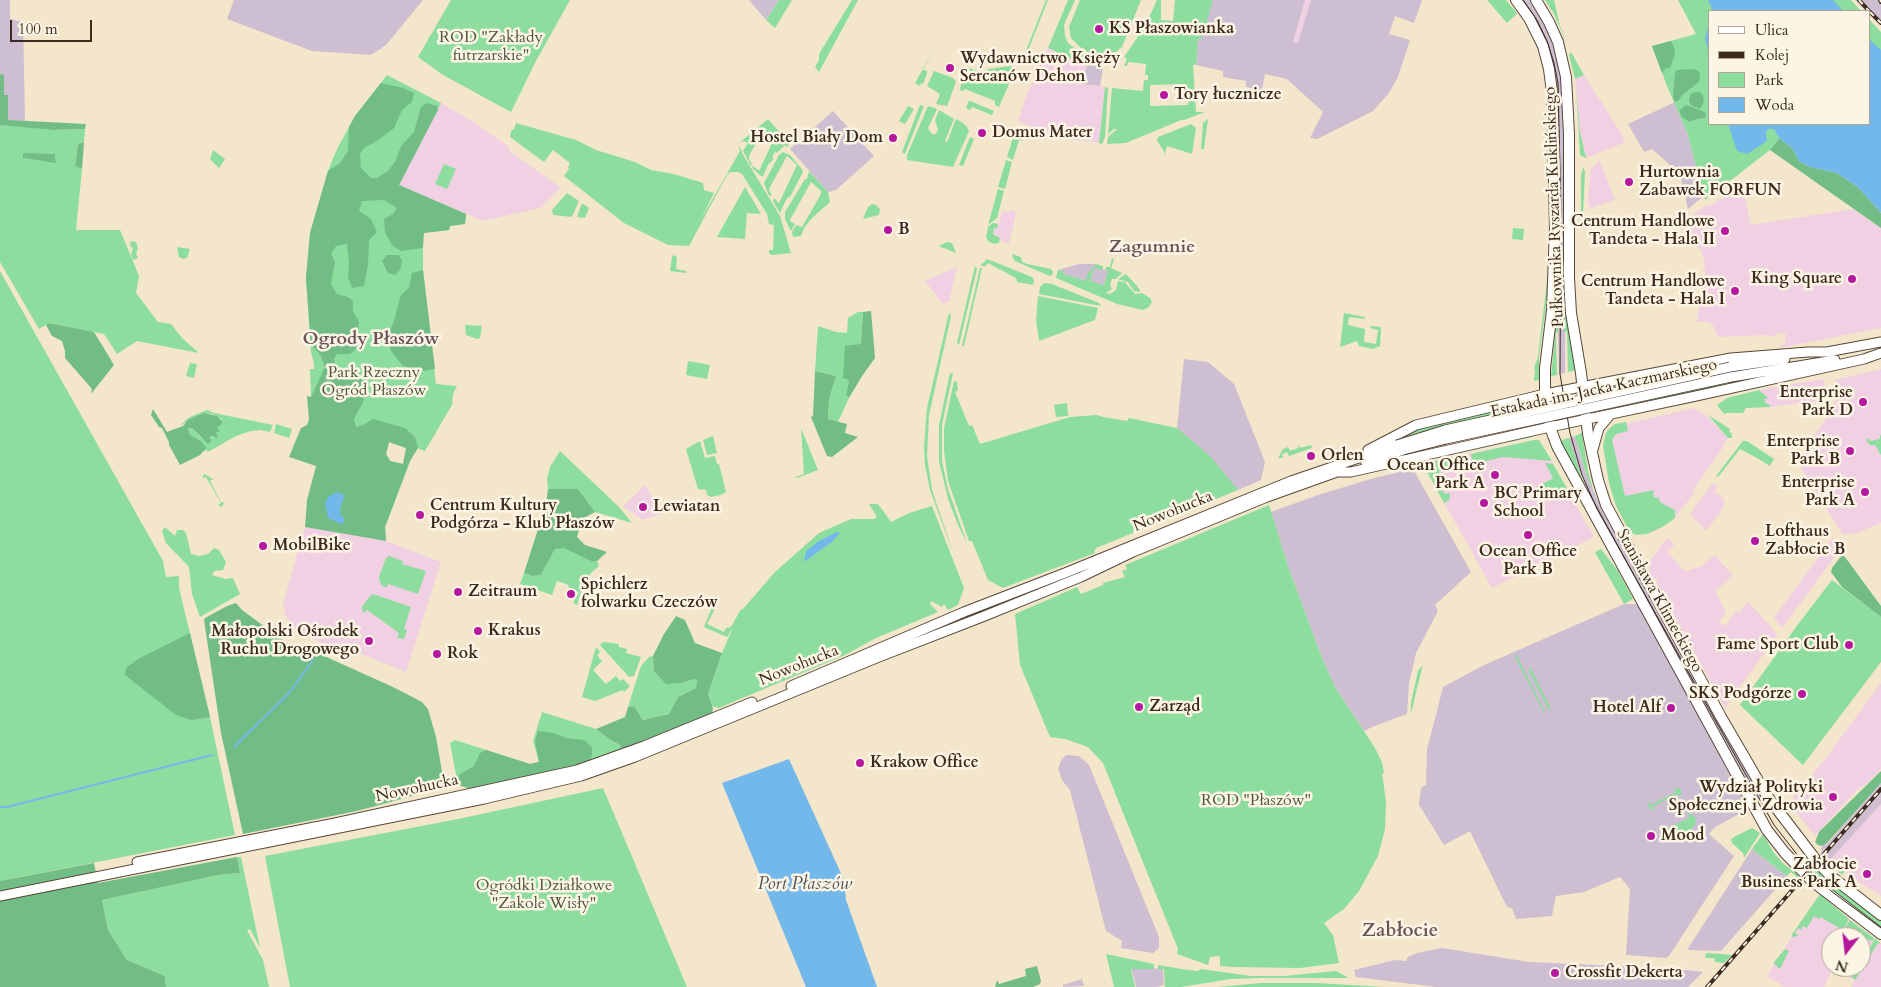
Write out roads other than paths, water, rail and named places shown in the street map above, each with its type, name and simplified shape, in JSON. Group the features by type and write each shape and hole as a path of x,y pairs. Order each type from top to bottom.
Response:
{"main road":[{"name":"Pułkownika Ryszarda Kuklińskiego","path":"1516,0 1529,18 1543,46 1550,69 1552,92 1556,228 1552,310 1545,362 1545,394"},
{"name":"Pułkownika Ryszarda Kuklińskiego","path":"1536,0 1558,42 1566,77 1569,134 1569,278 1571,313 1586,419"},
{"path":"1827,352 1881,342"},
{"name":"Nowohucka","path":"0,896 413,805 543,779 577,770 644,746 848,663 964,612 1065,573 1282,484 1351,460 1357,453 1416,425 1545,394 1731,358 1827,352"},
{"name":"Estakada im. Jacka Kaczmarskiego","path":"1351,460 1731,372 1827,352"},
{"name":"Nowohucka","path":"0,890 476,801 581,776 635,757 1081,577 1133,552 1267,497 1337,472 1351,472 1586,419 1864,360 1881,353"},
{"name":"Estakada im. Jacka Kaczmarskiego","path":"1731,372 1881,353"},
{"path":"1581,373 1590,379 1606,382"},
{"name":"Stanisława Klimeckiego","path":"1545,394 1550,427 1564,460 1650,613 1760,818 1778,845 1802,870 1827,893 1881,934"},
{"path":"1592,454 1599,428 1610,414"},
{"name":"Stanisława Klimeckiego","path":"1586,419 1592,454 1606,505 1749,767 1775,807 1819,864 1881,915"},
{"name":"Estakada im. Jacka Kaczmarskiego","path":"1337,472 1400,448"}],"water":[{"path":"1708,0 1833,0 1842,10 1713,10"},
{"path":"1708,28 1708,50 1705,39"},
{"path":"1871,41 1881,50 1881,213 1858,187 1837,173 1810,167 1799,161 1793,149 1779,138 1774,129 1768,129 1766,132 1767,141 1747,154 1737,151 1728,125 1871,125"},
{"path":"336,492 343,494 344,498 340,514 344,518 344,522 341,524 328,518 325,503 328,497"},
{"path":"837,532 840,533 832,542 804,562 806,551 819,541"},
{"name":"Port Płaszów","path":"789,759 844,880 846,900 877,987 806,987 722,783"}],"waterway":[{"path":"234,747 289,693 313,660"},
{"path":"0,807 7,807 212,755"}],"tram line":[{"path":"1523,0 1537,20 1547,41 1558,83 1561,214 1560,374 1570,433 1582,475 1597,509 1774,825 1810,871 1831,891 1881,928"}],"railway":[{"path":"1859,0 1868,10"},
{"path":"1871,13 1881,23"},
{"path":"1707,987 1881,789"}],"place":[{"name":"KS Płaszowianka","path":"1099,29"},
{"name":"Wydawnictwo Księży Sercanów Dehon","path":"950,68"},
{"name":"Tory łucznicze","path":"1164,95"},
{"name":"Domus Mater","path":"982,133"},
{"name":"Hostel Biały Dom","path":"893,138"},
{"name":"Hurtownia Zabawek FORFUN","path":"1629,182"},
{"name":"B","path":"888,230"},
{"name":"Centrum Handlowe Tandeta - Hala II","path":"1725,231"},
{"name":"King Square","path":"1852,279"},
{"name":"Centrum Handlowe Tandeta - Hala I","path":"1735,291"},
{"name":"Enterprise Park D","path":"1863,402"},
{"name":"Enterprise Park B","path":"1850,451"},
{"name":"Orlen","path":"1311,456"},
{"name":"Ocean Office Park A","path":"1495,475"},
{"name":"Enterprise Park A","path":"1865,492"},
{"name":"BC Primary School","path":"1484,503"},
{"name":"Lewiatan","path":"643,507"},
{"name":"Centrum Kultury Podgórza - Klub Płaszów","path":"420,515"},
{"name":"Ocean Office Park B","path":"1528,535"},
{"name":"Lofthaus Zabłocie B","path":"1755,541"},
{"name":"MobilBike","path":"263,546"},
{"name":"Zeitraum","path":"458,592"},
{"name":"Spichlerz folwarku Czeczów","path":"571,594"},
{"name":"Krakus","path":"478,631"},
{"name":"Małopolski Ośrodek Ruchu Drogowego","path":"369,641"},
{"name":"Fame Sport Club","path":"1849,645"},
{"name":"Rok","path":"437,654"},
{"name":"SKS Podgórze","path":"1802,694"},
{"name":"Zarząd","path":"1139,707"},
{"name":"Hotel Alf","path":"1671,708"},
{"name":"Krakow Office","path":"860,763"},
{"name":"Wydział Polityki Społecznej i Zdrowia","path":"1833,797"},
{"name":"Mood","path":"1651,836"},
{"name":"Zabłocie Business Park A","path":"1867,874"},
{"name":"Crossfit Dekerta","path":"1555,973"}],"district":[{"name":"Zagumnie","path":"1152,248"},
{"name":"Ogrody Płaszów","path":"371,340"},
{"name":"Zabłocie","path":"1400,932"}],"park label":[{"name":"ROD \"Zakłady futrzarskie\"","path":"491,47"},
{"name":"Park Rzeczny Ogród Płaszów","path":"374,382"},
{"name":"ROD \"Płaszów\"","path":"1256,801"},
{"name":"Ogródki Działkowe \"Zakole Wisły\"","path":"544,895"}]}
